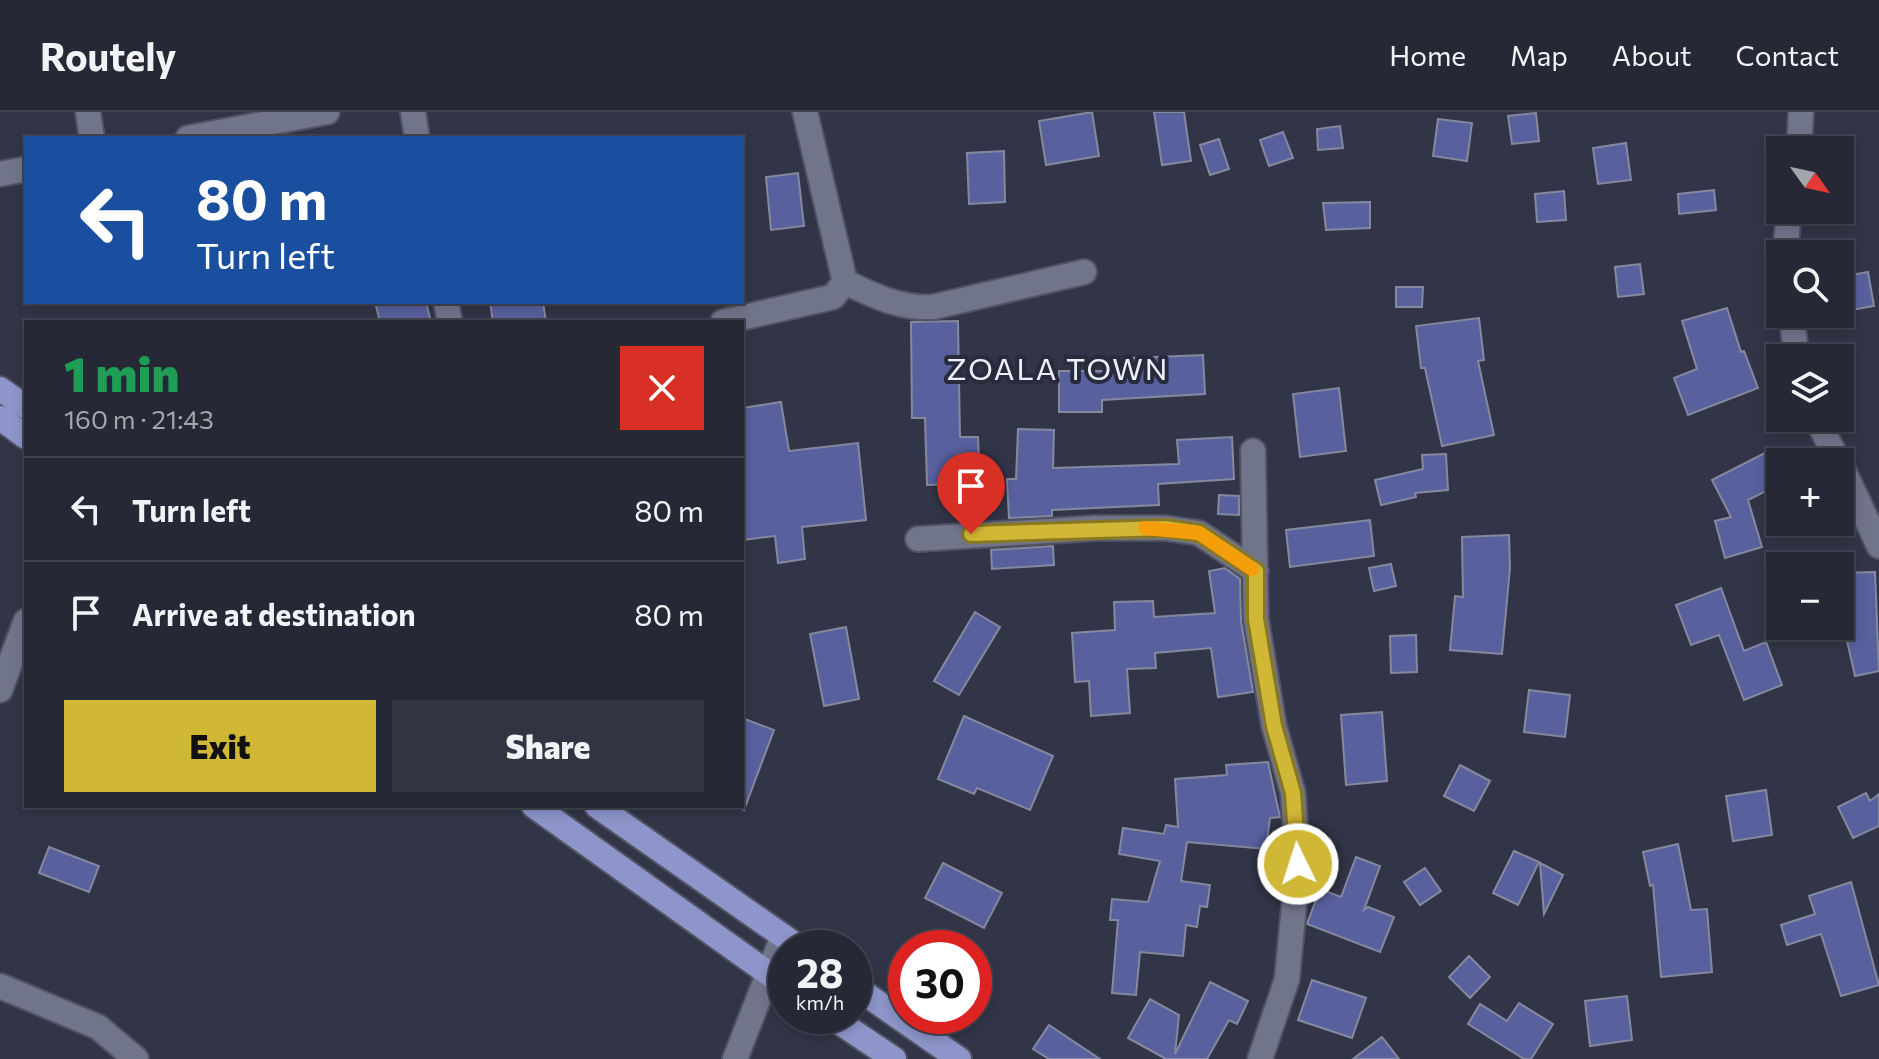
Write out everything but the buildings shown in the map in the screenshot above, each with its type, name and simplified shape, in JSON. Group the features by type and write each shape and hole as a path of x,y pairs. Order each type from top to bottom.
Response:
{"main road":[{"path":"0,389 24,406"},
{"path":"0,418 24,436"},
{"path":"537,808 768,974"},
{"path":"600,808 774,930"},
{"path":"872,999 959,1059"},
{"path":"857,1034 894,1059"}],"street":[{"path":"88,112 92,136"},
{"path":"199,136 327,112"},
{"path":"413,112 417,136"},
{"path":"805,112 845,282"},
{"path":"1800,136 1801,112"},
{"path":"0,174 24,169"},
{"path":"845,282 892,304 915,308 933,307 1084,272"},
{"path":"732,320 833,297 845,282"},
{"path":"1253,451 1256,619 1274,726 1293,793 1298,864 1287,979 1260,1059"},
{"path":"1854,493 1879,546"},
{"path":"918,539 1068,529 1165,528 1199,533 1256,571"},
{"path":"0,690 24,626"},
{"path":"0,986 98,1027 136,1059"},
{"path":"735,1059 768,997"}],"slow traffic":[{"path":"1145,528 1199,533 1228,549 1252,569"}],"district":[{"name":"ZOALA TOWN","path":"1058,367"}],"route":[{"path":"971,534 1165,528 1199,533 1228,549 1256,571 1256,619 1274,726 1293,793 1298,864"}]}
